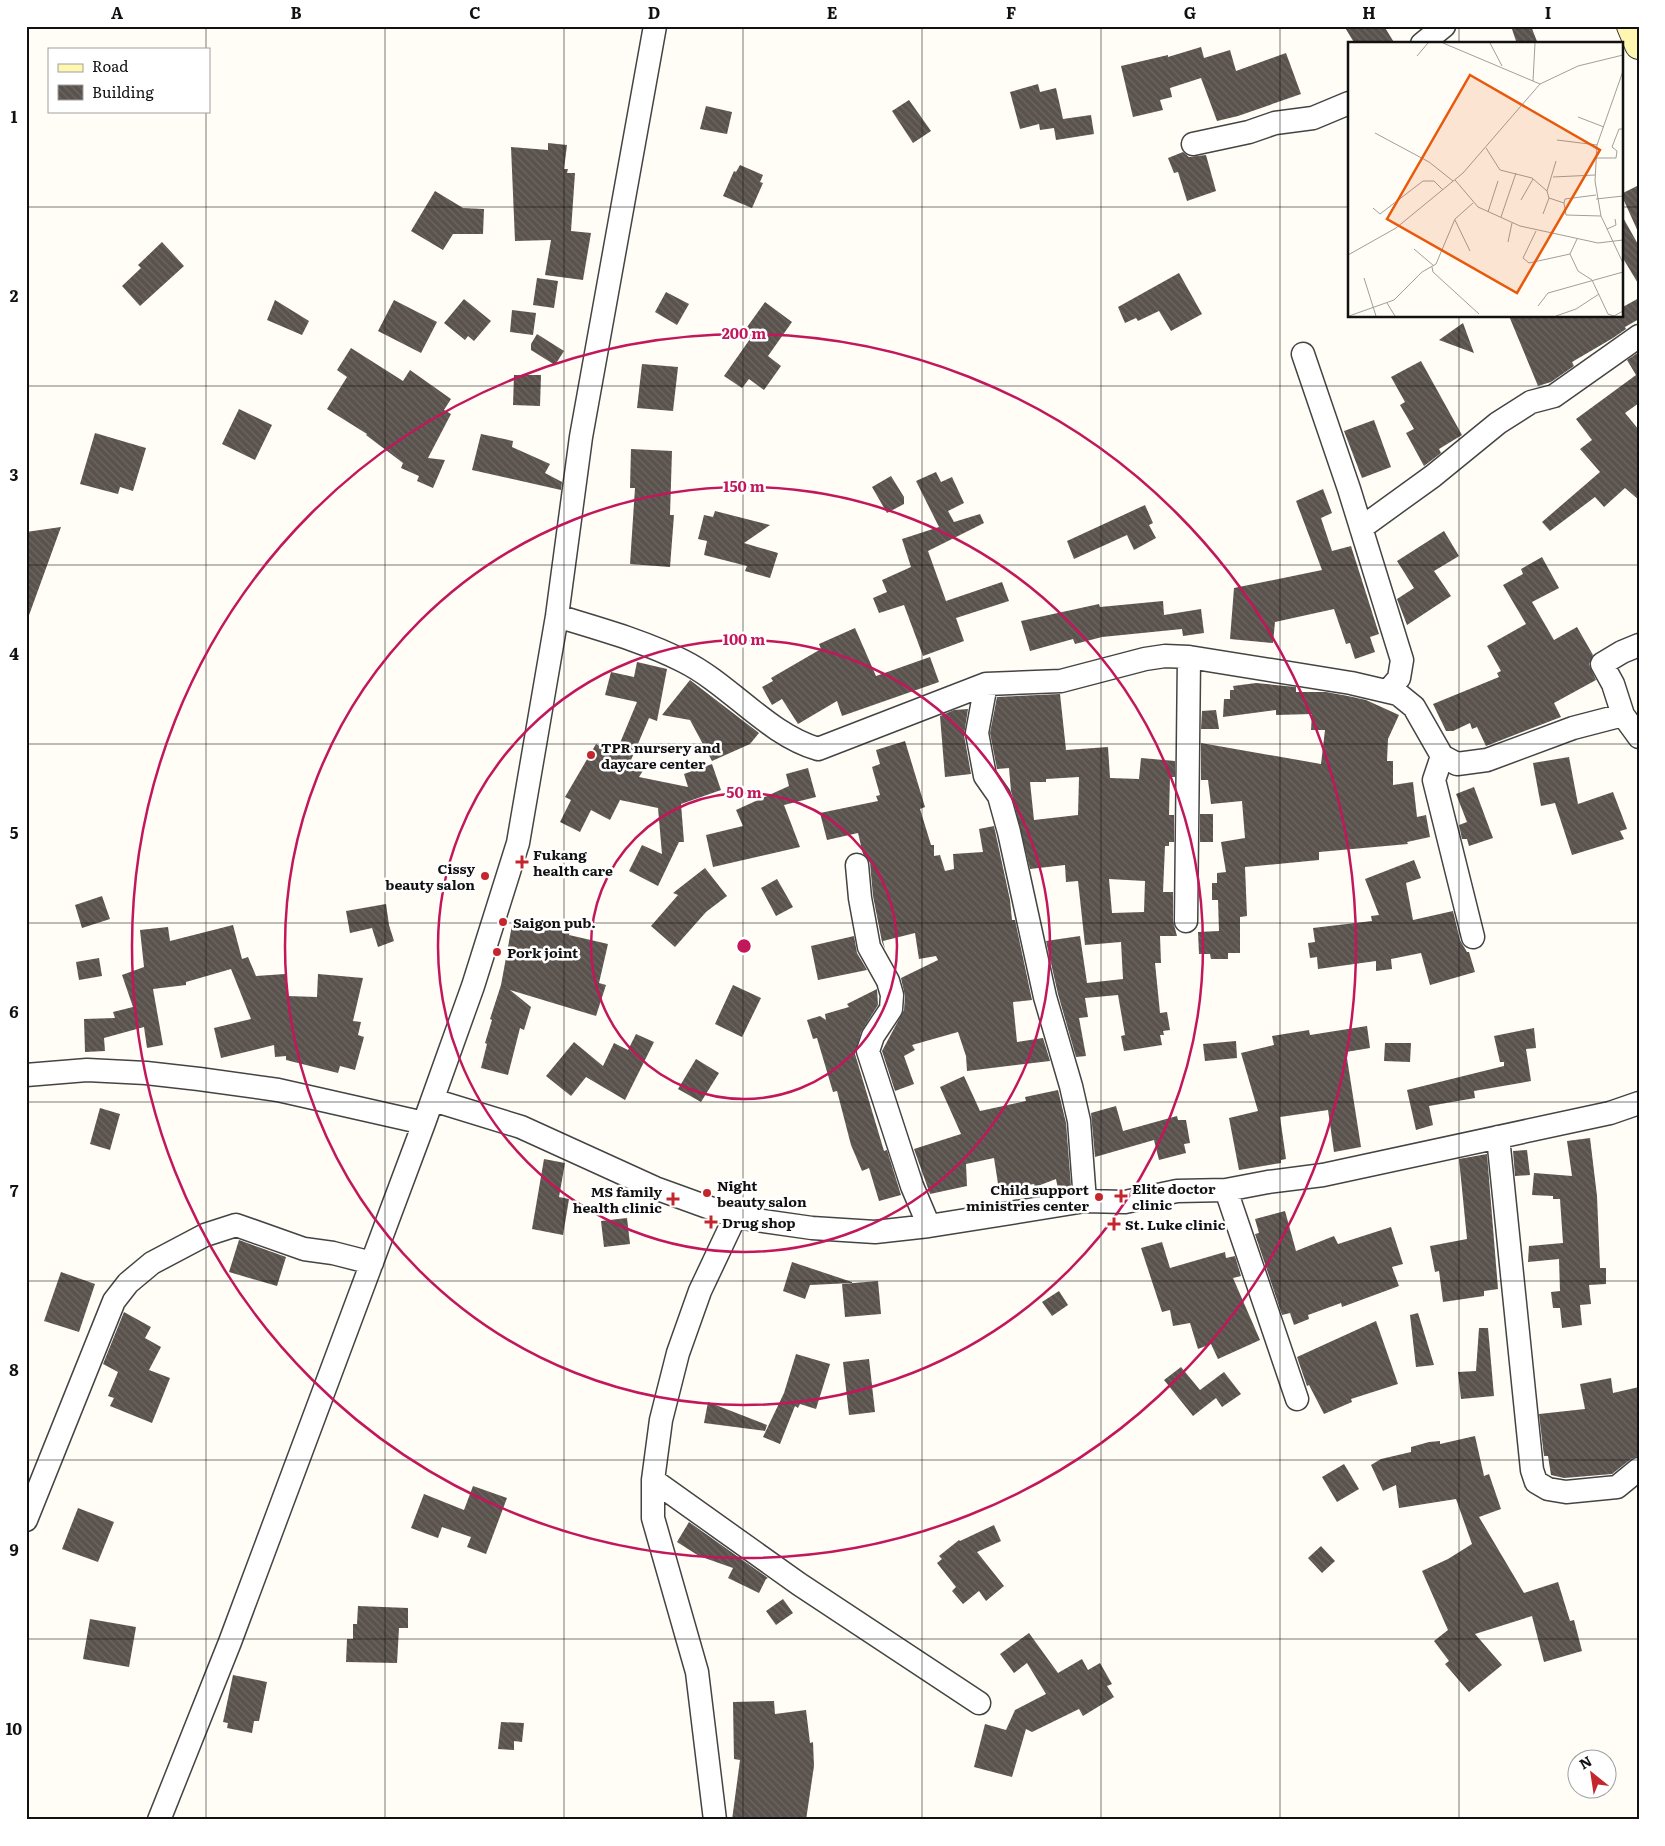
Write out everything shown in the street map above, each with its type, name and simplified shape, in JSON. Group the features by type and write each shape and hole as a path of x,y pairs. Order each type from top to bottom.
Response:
{"street":[{"path":"159,1820 230,1642 433,1100 473,986 518,842 557,616 581,437 655,26"},
{"path":"1424,42 1444,26"},
{"path":"1631,26 1639,45"},
{"path":"1193,144 1249,132 1276,123 1313,118 1345,107 1348,104"},
{"path":"1361,528 1433,476 1498,423 1530,402 1554,396 1639,336"},
{"path":"1303,354 1361,528 1402,660 1399,678 1388,691"},
{"path":"557,616 630,640 684,661 726,688 769,722 802,744 818,749 986,684 1061,681 1166,656 1189,657 1398,694 1414,707 1442,756 1452,762 1463,765 1487,760 1573,728 1623,715"},
{"path":"1639,645 1622,652 1602,664 1613,684 1623,715 1639,737"},
{"path":"1186,921 1189,657"},
{"path":"986,684 977,733 985,776 999,796 1009,832 1045,997 1071,1086 1079,1121 1085,1201"},
{"path":"1442,756 1434,780 1473,937"},
{"path":"857,865 860,898 869,947 888,981 892,995 891,1010 873,1036 868,1051 912,1186 929,1226"},
{"path":"26,1075 87,1070 181,1077 278,1090 424,1123"},
{"path":"433,1100 484,1114 521,1127 655,1188 735,1217 812,1228 874,1232 929,1226 1085,1201 1126,1202 1177,1191 1226,1190 1323,1175 1610,1113 1639,1103"},
{"path":"1498,1137 1532,1470 1536,1482 1548,1489 1566,1492 1617,1487 1639,1469"},
{"path":"1226,1190 1297,1399"},
{"path":"715,1820 697,1672 662,1555 653,1518 653,1480 661,1420 678,1353 700,1292 735,1217"},
{"path":"26,1520 114,1300 128,1283 152,1263 205,1235 236,1226 304,1249 333,1253 372,1263"},
{"path":"653,1480 800,1584 979,1703"}],"building":[{"path":"1344,26 1384,26 1394,42 1354,42"},
{"path":"1511,26 1531,26 1537,42 1516,42"},
{"path":"1201,47 1204,58 1230,50 1236,71 1286,53 1301,94 1238,116 1217,121 1201,78 1170,88 1172,97 1160,100 1163,110 1133,117 1121,66 1168,55 1168,57"},
{"path":"1038,84 1040,92 1056,88 1063,119 1091,115 1094,134 1056,140 1054,128 1040,130 1039,124 1020,129 1010,92"},
{"path":"909,100 931,131 913,143 892,111"},
{"path":"706,106 732,112 727,134 700,129"},
{"path":"548,143 567,145 564,169 568,169 567,173 575,173 571,231 591,233 583,280 545,275 551,240 515,241 511,147 548,150"},
{"path":"1183,152 1189,157 1206,155 1216,191 1187,201 1178,172 1174,173 1168,158"},
{"path":"740,165 763,175 760,182 763,183 752,208 723,196 734,171 736,172"},
{"path":"1639,185 1639,234 1622,196 1622,194"},
{"path":"435,191 463,208 484,209 483,234 453,234 443,250 411,231"},
{"path":"1622,216 1639,246 1639,285 1622,257"},
{"path":"162,242 184,266 140,306 122,286 141,268 138,265"},
{"path":"1179,273 1202,314 1171,331 1159,311 1138,321 1136,318 1125,323 1118,307"},
{"path":"537,278 558,281 554,308 533,305"},
{"path":"666,292 689,304 677,325 655,312"},
{"path":"1639,298 1639,319 1625,327 1626,329 1613,338 1572,362 1574,366 1551,382 1538,386 1510,318 1622,318 1622,307"},
{"path":"464,299 491,321 474,341 468,336 465,340 444,323"},
{"path":"275,300 309,321 302,335 267,320"},
{"path":"394,300 437,322 421,353 378,331"},
{"path":"765,302 792,322 768,356 781,366 764,390 749,379 742,388 724,376 750,339 742,334"},
{"path":"512,310 536,313 533,335 510,332"},
{"path":"1463,323 1474,353 1439,340"},
{"path":"537,334 564,351 555,365 531,350 531,344"},
{"path":"351,348 403,381 410,370 451,399 444,410 451,414 428,458 445,460 433,488 417,481 419,476 401,468 403,463 367,434 327,409 347,377 337,370"},
{"path":"1639,352 1639,403 1625,413 1639,430 1639,500 1625,488 1604,507 1595,497 1550,531 1542,522 1600,472 1580,449 1592,440 1576,419 1636,375 1627,360"},
{"path":"1421,361 1462,435 1439,449 1441,453 1424,466 1406,433 1414,429 1400,405 1405,402 1391,377"},
{"path":"642,364 678,367 673,411 637,408"},
{"path":"514,375 541,375 540,406 513,405"},
{"path":"239,409 272,425 255,460 222,444"},
{"path":"1374,420 1391,467 1362,478 1344,431"},
{"path":"95,433 146,448 133,491 120,487 118,494 80,484"},
{"path":"481,434 513,441 512,447 550,464 545,473 562,482 561,490 472,470"},
{"path":"631,449 672,451 670,515 674,515 670,567 630,564 635,488 630,488"},
{"path":"936,472 941,482 952,477 964,503 948,511 954,522 980,514 984,523 928,551 946,601 1002,582 1009,601 956,618 964,641 923,656 904,605 879,613 873,598 887,592 882,580 911,567 902,539 939,527 916,481"},
{"path":"891,476 904,497 904,504 887,513 872,487"},
{"path":"1323,489 1332,513 1321,518 1332,551 1351,546 1379,634 1370,637 1375,652 1355,659 1350,643 1346,644 1334,609 1275,622 1273,643 1230,639 1234,588 1322,570 1296,501"},
{"path":"1145,505 1153,523 1149,525 1156,538 1134,550 1127,535 1074,559 1067,541"},
{"path":"715,511 770,525 744,543 778,553 770,578 745,571 747,566 704,555 707,541 698,539 704,515 713,517"},
{"path":"61,527 28,618 26,617 26,532"},
{"path":"1444,531 1459,556 1434,571 1451,596 1407,625 1397,599 1414,588 1397,561"},
{"path":"1542,557 1559,588 1532,602 1554,640 1577,627 1593,655 1589,664 1596,680 1554,703 1561,717 1486,746 1477,727 1472,729 1470,723 1453,731 1446,731 1433,704 1499,677 1497,673 1501,671 1487,646 1526,624 1503,585 1523,574 1521,569"},
{"path":"1163,601 1164,615 1201,609 1204,633 1183,636 1182,629 1102,637 1075,644 1073,639 1030,651 1021,621 1099,604 1100,607"},
{"path":"855,628 876,676 930,657 939,682 842,716 837,701 798,724 782,699 772,705 762,687 773,681 771,678 821,649 819,644"},
{"path":"637,662 667,669 657,721 649,718 631,760 644,769 639,777 688,787 684,774 712,764 721,790 681,804 684,842 679,842 658,886 629,871 642,845 662,854 658,808 620,800 610,820 591,810 580,832 560,822 571,800 565,797 596,744 615,755 637,702 605,695 611,672 634,677"},
{"path":"690,680 759,733 750,744 712,761 690,720 662,715"},
{"path":"1256,683 1296,687 1296,692 1326,692 1366,700 1399,715 1388,739 1387,761 1393,761 1393,785 1413,782 1417,817 1426,815 1430,837 1407,842 1408,844 1319,852 1319,860 1245,867 1247,916 1240,917 1240,953 1228,953 1228,959 1211,959 1210,954 1199,954 1198,932 1219,931 1218,900 1212,900 1212,883 1217,883 1217,873 1226,872 1221,842 1245,838 1242,801 1211,804 1208,780 1201,780 1201,743 1321,764 1325,730 1311,730 1312,714 1276,715 1276,710 1223,717 1224,699 1230,699 1230,690 1234,690 1233,686"},
{"path":"1060,694 1066,750 1108,747 1110,778 1139,779 1141,758 1175,761 1175,777 1170,777 1169,815 1174,815 1174,842 1169,842 1169,846 1165,846 1163,892 1173,892 1173,921 1177,936 1160,936 1161,963 1155,963 1160,1013 1167,1012 1170,1030 1163,1031 1164,1035 1160,1035 1162,1045 1124,1051 1121,1036 1125,1035 1118,995 1085,998 1088,1017 1079,1018 1086,1056 1076,1057 1058,994 1046,941 1080,936 1087,983 1123,979 1121,942 1085,945 1078,881 1066,882 1065,865 1030,869 1011,791 1009,768 997,769 990,733 997,697","holes":["1079,777 1078,815 1034,820 1030,782 1046,782 1046,779","1109,879 1145,881 1144,912 1112,913"]},
{"path":"968,709 964,735 971,774 945,777 940,716 954,710"},
{"path":"1216,710 1219,729 1201,729 1202,711"},
{"path":"905,741 925,807 920,809 931,845 934,845 934,856 940,855 945,871 954,869 953,854 983,852 979,829 994,826 1010,900 1012,920 1015,920 1032,1000 1013,1002 1017,1042 1043,1038 1050,1061 967,1071 966,1056 958,1032 912,1045 915,1050 904,1056 914,1084 895,1091 882,1051 904,1010 905,996 901,978 938,960 936,956 919,959 915,933 883,941 885,949 882,942 873,896 870,863 863,854 858,833 827,840 820,813 878,801 876,796 880,795 872,767 880,764 876,750"},
{"path":"1569,757 1578,804 1613,792 1627,829 1620,831 1624,839 1572,855 1555,803 1541,806 1533,763"},
{"path":"808,768 816,797 784,805 800,847 713,867 706,835 743,826 736,810 789,786 786,774"},
{"path":"1474,787 1493,838 1469,846 1467,839 1462,839 1459,825 1467,822 1456,794"},
{"path":"1200,814 1213,814 1213,842 1200,842"},
{"path":"1414,860 1421,878 1406,883 1413,920 1453,911 1460,940 1467,952 1469,952 1475,972 1430,985 1421,953 1391,959 1392,969 1376,971 1376,961 1318,969 1317,957 1310,958 1308,943 1315,942 1313,928 1372,921 1371,916 1379,915 1365,879"},
{"path":"705,868 727,896 706,912 675,947 651,926 678,895 673,893"},
{"path":"777,879 793,907 776,916 761,888"},
{"path":"102,896 110,919 82,928 75,905"},
{"path":"386,904 389,925 394,941 378,947 372,928 350,933 346,911"},
{"path":"233,925 242,959 248,957 256,976 285,974 287,996 317,997 318,974 363,978 353,1021 361,1022 358,1035 364,1037 355,1070 340,1066 338,1073 286,1060 286,1056 275,1057 274,1045 221,1058 214,1028 251,1019 231,969 186,982 186,985 153,989 163,1045 147,1048 144,1027 104,1038 105,1051 85,1052 84,1019 115,1018 113,1012 133,1007 122,975 144,967 140,930 168,927 170,941"},
{"path":"512,925 544,933 547,925 570,931 569,935 608,944 599,983 606,985 596,1016 510,990 531,1007 524,1030 520,1028 508,1075 481,1068 487,1044 485,1043 492,1020 490,1019 501,985"},
{"path":"854,936 857,953 867,970 818,980 811,946"},
{"path":"99,958 102,976 79,980 76,962"},
{"path":"733,985 761,998 742,1037 715,1024"},
{"path":"877,989 878,1005 861,1032 855,1054 884,1151 887,1150 901,1195 879,1201 869,1168 862,1171 851,1145 837,1091 833,1092 817,1038 813,1039 807,1020 820,1016 826,1020 825,1014 849,1007 847,1004"},
{"path":"1367,1026 1370,1048 1346,1052 1361,1147 1334,1152 1328,1110 1280,1117 1286,1159 1281,1160 1281,1163 1239,1170 1229,1118 1258,1111 1241,1053 1274,1045 1272,1036 1309,1030 1310,1035"},
{"path":"1534,1028 1536,1048 1526,1049 1531,1081 1474,1091 1475,1098 1429,1106 1433,1125 1416,1130 1407,1090 1504,1066 1504,1062 1500,1062 1494,1036"},
{"path":"636,1034 654,1042 625,1100 586,1077 571,1096 546,1076 574,1042 603,1066 614,1043 628,1050"},
{"path":"1236,1041 1237,1058 1205,1061 1203,1044"},
{"path":"1385,1043 1411,1043 1410,1062 1384,1061"},
{"path":"696,1059 719,1073 701,1102 678,1089"},
{"path":"964,1076 980,1111 1026,1101 1025,1097 1058,1090 1066,1123 1071,1186 1058,1189 1056,1179 1035,1187 1034,1184 999,1190 994,1158 966,1164 967,1186 930,1194 914,1149 961,1134 940,1087"},
{"path":"1116,1106 1123,1131 1177,1116 1178,1120 1186,1120 1190,1143 1184,1144 1186,1153 1159,1160 1154,1140 1095,1157 1091,1113"},
{"path":"100,1108 120,1114 110,1150 90,1144"},
{"path":"1590,1138 1597,1196 1600,1268 1606,1268 1606,1284 1589,1285 1591,1304 1580,1305 1582,1325 1562,1328 1560,1308 1553,1308 1551,1292 1560,1291 1559,1259 1528,1262 1529,1246 1563,1243 1560,1199 1553,1199 1553,1196 1532,1195 1534,1173 1572,1176 1567,1141"},
{"path":"1527,1150 1530,1175 1515,1176 1513,1151"},
{"path":"1487,1154 1498,1289 1484,1291 1484,1296 1443,1302 1439,1271 1435,1272 1430,1246 1467,1239 1459,1159"},
{"path":"544,1159 565,1163 559,1197 569,1199 563,1235 532,1229"},
{"path":"1285,1211 1296,1251 1334,1236 1338,1244 1391,1227 1403,1264 1392,1267 1399,1286 1342,1307 1341,1303 1308,1315 1309,1319 1294,1325 1290,1313 1282,1315 1255,1234 1259,1233 1255,1219"},
{"path":"627,1218 630,1244 604,1247 601,1221"},
{"path":"239,1240 286,1257 277,1286 229,1272"},
{"path":"1162,1242 1170,1268 1225,1252 1226,1258 1235,1256 1241,1276 1233,1278 1260,1340 1218,1359 1211,1344 1198,1349 1190,1323 1173,1326 1170,1310 1162,1312 1141,1248"},
{"path":"792,1262 852,1283 810,1285 805,1299 783,1291"},
{"path":"61,1272 95,1284 79,1332 44,1321"},
{"path":"878,1281 881,1314 845,1317 842,1284"},
{"path":"1059,1291 1068,1305 1052,1316 1042,1302"},
{"path":"124,1312 151,1327 145,1338 161,1347 149,1370 170,1378 152,1423 110,1406 114,1398 108,1396 118,1372 103,1364"},
{"path":"1418,1313 1434,1365 1416,1367 1410,1315"},
{"path":"1376,1321 1398,1384 1351,1399 1352,1402 1324,1414 1309,1385 1307,1386 1297,1357"},
{"path":"1479,1328 1488,1328 1494,1396 1461,1399 1458,1372 1476,1371"},
{"path":"796,1354 830,1364 816,1409 800,1404 798,1408 795,1406 780,1444 763,1437 784,1393"},
{"path":"869,1359 875,1412 849,1415 843,1362"},
{"path":"1181,1367 1200,1390 1224,1372 1241,1394 1222,1407 1216,1398 1193,1416 1164,1380"},
{"path":"1611,1378 1613,1393 1639,1387 1639,1456 1631,1459 1612,1474 1564,1478 1551,1475 1548,1456 1544,1456 1539,1414 1585,1409 1580,1384"},
{"path":"708,1402 767,1425 765,1431 704,1423"},
{"path":"1475,1436 1484,1476 1489,1474 1501,1509 1479,1517 1524,1593 1558,1582 1570,1621 1574,1620 1582,1651 1544,1662 1532,1616 1475,1634 1502,1665 1469,1692 1445,1664 1449,1661 1434,1641 1448,1630 1422,1571 1448,1559 1472,1544 1456,1499 1399,1508 1396,1485 1383,1491 1371,1465 1381,1459 1411,1452 1411,1447 1429,1442 1440,1441 1440,1444"},
{"path":"1344,1464 1359,1489 1337,1502 1322,1477"},
{"path":"473,1486 507,1498 486,1554 467,1547 471,1537 442,1527 438,1538 411,1528 424,1494 464,1510"},
{"path":"78,1508 114,1522 98,1562 62,1549"},
{"path":"689,1522 768,1578 759,1593 728,1578 733,1568 699,1556 677,1542"},
{"path":"994,1525 1001,1541 977,1552 1004,1586 986,1601 979,1591 963,1604 952,1591 956,1587 937,1563 942,1559 939,1556 959,1540"},
{"path":"1321,1546 1335,1561 1322,1573 1308,1558"},
{"path":"783,1599 793,1613 776,1625 766,1611"},
{"path":"358,1606 408,1608 408,1628 399,1628 397,1663 346,1662 347,1639 353,1639 353,1624 357,1624"},
{"path":"90,1619 136,1627 129,1667 83,1659"},
{"path":"1029,1633 1058,1673 1082,1659 1088,1670 1100,1663 1112,1684 1107,1686 1114,1697 1083,1716 1079,1709 1032,1732 1026,1729 1012,1777 974,1767 985,1724 1006,1730 1015,1710 1046,1694 1027,1663 1014,1673 1000,1654"},
{"path":"233,1675 267,1682 259,1721 254,1721 252,1733 227,1728 228,1723 223,1722"},
{"path":"774,1701 775,1714 806,1710 810,1743 813,1742 814,1766 806,1820 732,1820 740,1760 734,1759 733,1702"},
{"path":"501,1722 524,1723 522,1742 514,1741 514,1750 498,1749"}],"place":[{"name":"TPR nursery and daycare center","path":"591,755"},
{"name":"Fukang health care","path":"522,862"},
{"name":"Cissy beauty salon","path":"485,876"},
{"name":"Saigon pub.","path":"503,922"},
{"name":"Pork joint","path":"497,952"},
{"name":"Night beauty salon","path":"707,1193"},
{"name":"Elite doctor clinic","path":"1121,1196"},
{"name":"Child support ministries center","path":"1099,1197"},
{"name":"MS family health clinic","path":"673,1199"},
{"name":"Drug shop","path":"711,1222"},
{"name":"St. Luke clinic","path":"1114,1224"}]}
